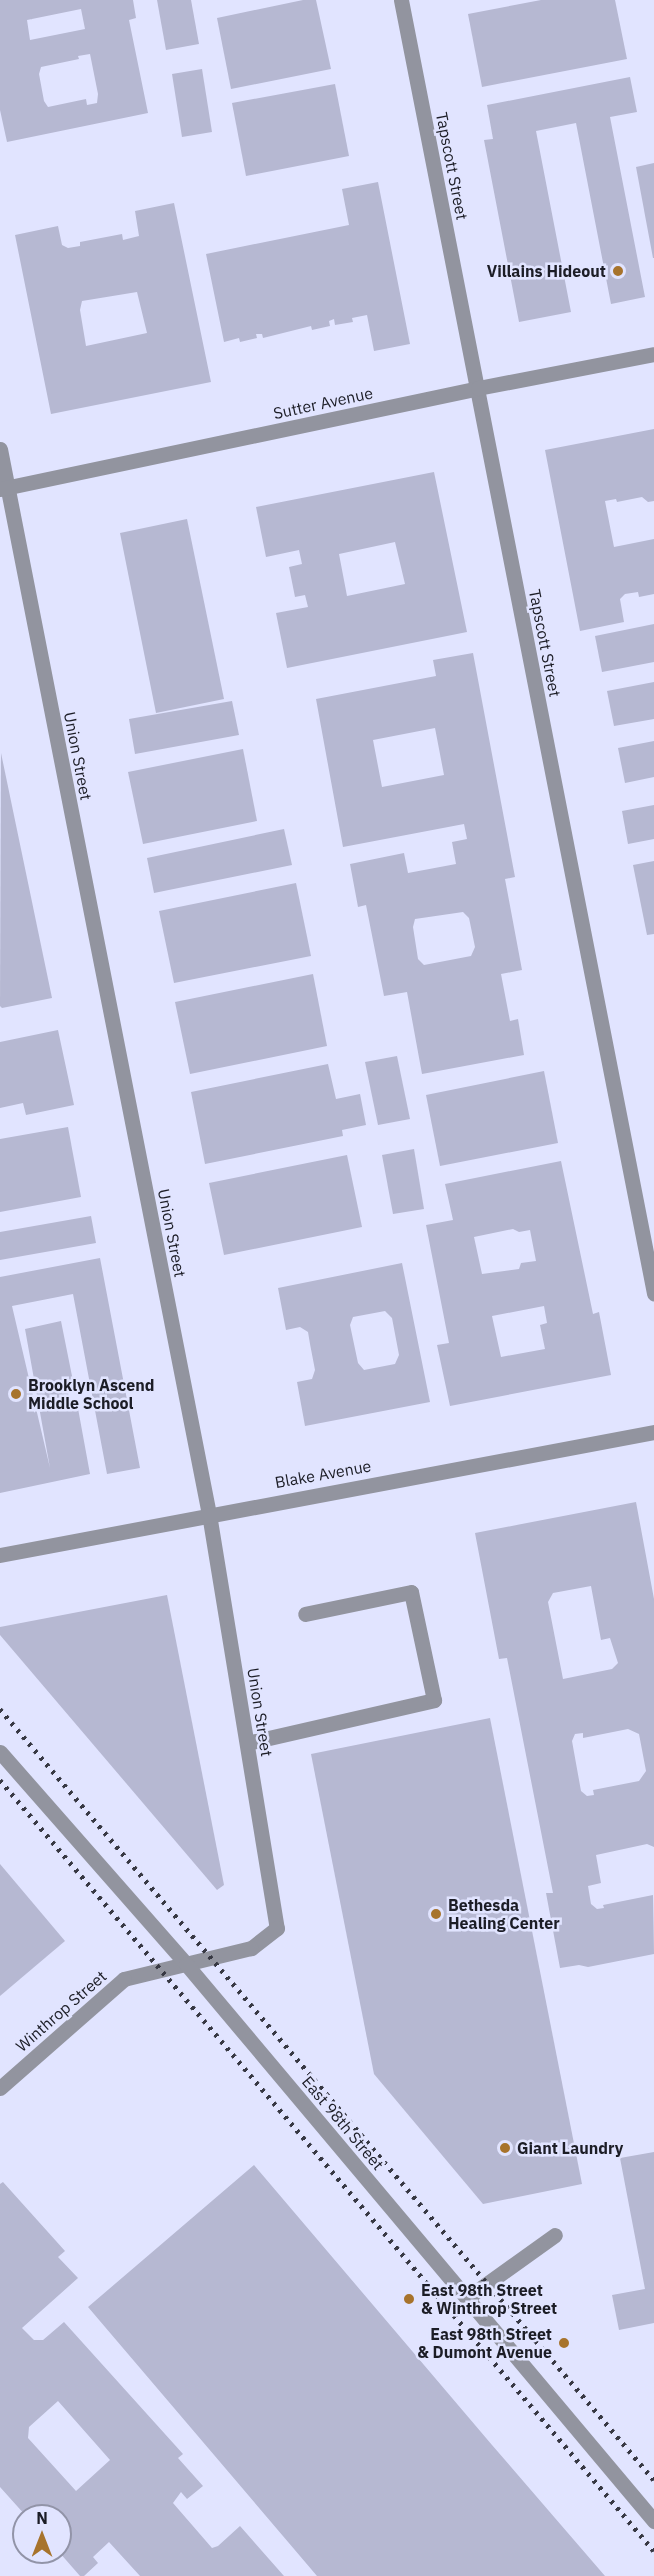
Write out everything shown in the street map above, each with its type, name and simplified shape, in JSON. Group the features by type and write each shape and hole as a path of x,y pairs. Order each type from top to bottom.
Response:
{"street":[{"name":"Tapscott Street","path":"401,0 654,1293"},
{"name":"Sutter Avenue","path":"4,489 478,388 654,354"},
{"name":"Union Street","path":"0,449 4,489 209,1514 277,1928 251,1948 186,1964"},
{"name":"Blake Avenue","path":"0,1555 654,1432"},
{"path":"247,1743 434,1700 411,1592 305,1614"},
{"name":"East 98th Street","path":"0,1752 186,1964 654,2520"},
{"name":"Winthrop Street","path":"0,2088 124,1979 186,1964"},
{"path":"467,2298 555,2235"}],"building":[{"path":"0,0 133,0 136,18 129,20 148,113 7,142 0,110","holes":["81,9 85,29 30,40 27,20","90,54 98,94 97,103 87,105 86,99 48,107 44,101 39,74 41,67 79,59 78,56"]},
{"path":"157,0 191,0 199,44 166,50"},
{"path":"303,0 316,0 331,69 231,89 217,18"},
{"path":"541,0 615,0 627,59 482,87 468,14"},
{"path":"202,69 212,132 182,137 172,74"},
{"path":"630,77 637,112 610,117 645,297 611,304 576,123 536,131 571,312 519,322 484,140 493,139 487,105"},
{"path":"335,84 349,156 246,176 232,103"},
{"path":"654,163 654,258 653,258 636,167"},
{"path":"378,182 410,344 374,351 367,315 352,318 353,322 335,325 334,319 329,321 330,326 312,330 311,326 263,338 262,334 256,334 257,338 240,342 239,338 224,342 206,254 349,225 342,189"},
{"path":"174,203 211,382 51,414 15,235 58,226 62,245 68,248 80,246 80,242 122,234 123,240 139,236 135,211","holes":["137,292 147,333 86,346 80,310 82,301"]},
{"path":"654,429 654,501 648,502 642,497 617,502 616,499 605,501 614,547 654,539 654,594 639,597 638,592 625,594 620,599 624,622 580,631 545,450"},
{"path":"434,472 467,632 287,668 276,613 308,607 305,595 295,597 289,567 302,564 299,550 266,557 256,507","holes":["395,542 405,584 347,596 339,554"]},
{"path":"187,519 224,699 156,713 120,533"},
{"path":"654,624 654,662 602,672 595,636"},
{"path":"473,653 515,877 505,879 522,970 501,974 510,1021 518,1019 524,1055 422,1074 407,992 384,996 366,905 358,907 350,864 404,853 408,873 456,864 452,842 467,839 464,824 343,847 316,699 436,676 433,660","holes":["435,728 444,775 382,787 373,740","463,912 469,918 475,947 471,956 424,965 418,959 413,927 415,919"]},
{"path":"654,682 654,719 614,726 607,691"},
{"path":"232,701 239,735 135,754 129,719"},
{"path":"654,741 654,777 625,783 618,748"},
{"path":"243,749 257,821 143,844 128,772"},
{"path":"1,753 52,998 2,1008 0,1006"},
{"path":"654,805 654,839 628,844 622,811"},
{"path":"284,829 292,865 154,893 147,858"},
{"path":"654,861 654,934 647,935 633,865"},
{"path":"296,883 311,956 174,983 159,911"},
{"path":"313,974 327,1046 190,1074 175,1002"},
{"path":"58,1030 74,1105 26,1115 23,1103 0,1108 0,1042"},
{"path":"397,1056 410,1119 378,1125 365,1062"},
{"path":"328,1064 336,1099 360,1094 366,1125 342,1130 343,1136 205,1164 191,1092"},
{"path":"544,1071 558,1143 440,1166 426,1095"},
{"path":"68,1127 81,1197 0,1212 0,1139"},
{"path":"414,1149 424,1209 393,1214 382,1155"},
{"path":"347,1155 362,1227 224,1255 209,1183"},
{"path":"561,1161 593,1314 599,1312 611,1375 450,1406 437,1345 449,1343 426,1225 453,1220 445,1184","holes":["513,1229 519,1232 530,1230 536,1261 521,1263 519,1269 482,1274 474,1237","544,1306 547,1323 540,1325 545,1349 501,1357 492,1316"]},
{"path":"91,1216 96,1243 0,1260 0,1232"},
{"path":"100,1258 140,1468 107,1474 73,1294 12,1306 50,1468 25,1329 61,1321 75,1391 68,1392 70,1404 77,1403 90,1474 0,1493 0,1277"},
{"path":"402,1263 430,1402 305,1426 297,1382 312,1379 315,1370 308,1332 300,1327 286,1330 278,1288","holes":["385,1311 392,1318 399,1355 395,1364 364,1370 358,1363 350,1325 353,1317"]},
{"path":"636,1502 654,1599 654,1847 647,1844 596,1855 601,1883 588,1886 591,1904 597,1909 604,1908 603,1905 653,1895 654,1954 588,1967 579,1965 560,1968 546,1893 553,1893 507,1658 499,1659 475,1533","holes":["591,1586 601,1640 610,1638 618,1663 612,1669 563,1679 548,1602 553,1593","628,1729 639,1734 646,1771 639,1781 593,1790 594,1795 587,1796 581,1791 572,1741 575,1734 583,1733 583,1738"]},
{"path":"167,1595 224,1885 217,1890 0,1635 0,1627"},
{"name":"Bethesda Healing Center","path":"490,1718 582,2184 483,2204 374,2074 311,1754"},
{"path":"0,1864 65,1941 0,1996"},
{"path":"654,2152 654,2323 619,2330 612,2295 645,2289 620,2158"},
{"path":"254,2165 605,2576 317,2576 88,2307"},
{"path":"3,2182 65,2251 58,2257 78,2278 22,2328 34,2340 43,2340 64,2322 183,2454 178,2458 203,2486 187,2499 181,2492 173,2503 212,2548 218,2546 240,2526 284,2576 140,2576 109,2542 93,2557 98,2563 84,2576 80,2576 70,2564 72,2564 72,2504 15,2504 0,2487 0,2184","holes":["58,2401 110,2460 76,2491 28,2438 29,2427"]}],"railway":[{"path":"0,1709 654,2480"},
{"path":"0,1780 654,2551"}],"place":[{"name":"Villains Hideout","path":"618,271"},
{"name":"Brooklyn Ascend Middle School","path":"16,1394"},
{"name":"Bethesda Healing Center","path":"436,1914"},
{"name":"Giant Laundry","path":"505,2148"},
{"name":"East 98th Street & Winthrop Street","path":"409,2299"},
{"name":"East 98th Street & Dumont Avenue","path":"564,2343"}]}
